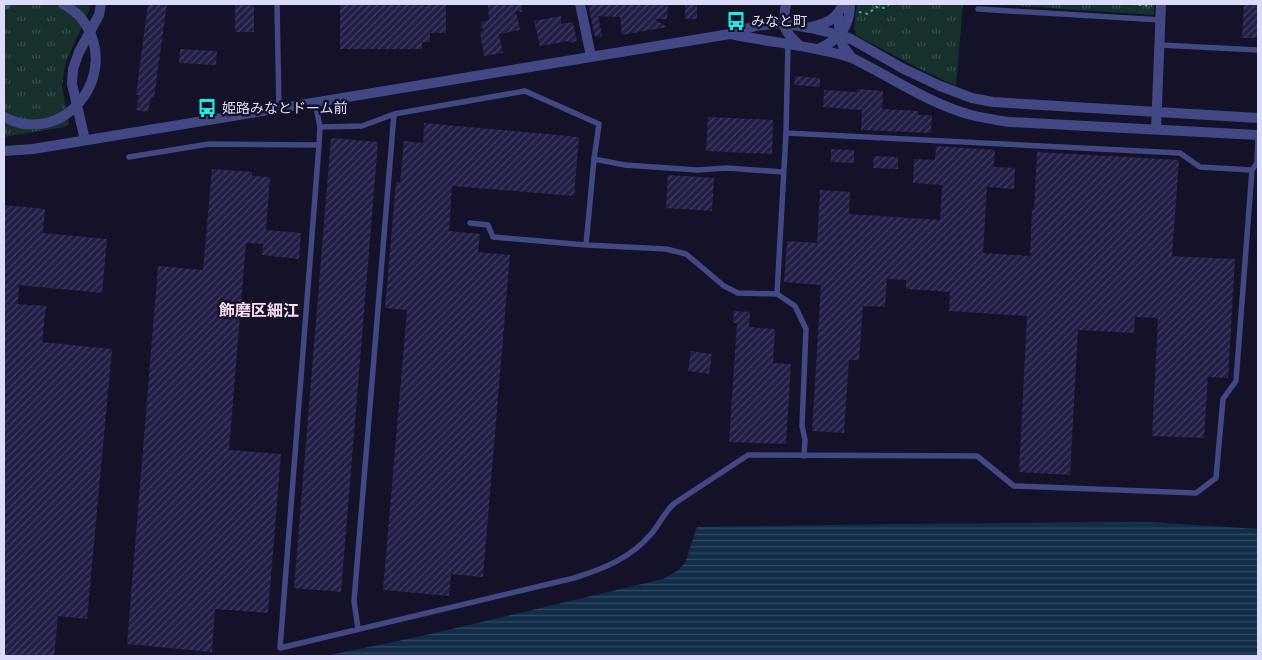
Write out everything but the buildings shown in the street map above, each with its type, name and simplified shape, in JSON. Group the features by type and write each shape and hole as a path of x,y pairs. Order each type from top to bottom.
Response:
{"street":[{"path":"4,117 25,124 41,124 73,109 89,89 94,75 96,57 94,40 80,17 63,4"},
{"path":"85,140 72,84 73,69 79,52 99,15 101,4"},
{"path":"580,4 591,56"},
{"path":"786,4 783,23 787,33 800,46"},
{"path":"843,4 838,15 840,35 843,46 852,58"},
{"path":"1156,129 1161,5"},
{"path":"818,49 840,35 853,8"},
{"path":"810,28 829,21 838,15"},
{"path":"4,151 33,149 279,109 730,34 755,26 783,23 851,39 902,68 940,86 972,98 1013,104 1258,118"},
{"path":"730,34 818,49 852,58 942,105 971,115 1009,122 1258,135"}],"lane":[{"path":"277,4 279,109"},
{"path":"978,9 1161,20"},
{"path":"777,294 786,133 788,44"},
{"path":"1160,45 1258,50"},
{"path":"320,127 362,126 394,114 525,91 599,124 586,245"},
{"path":"315,102 320,127 319,145 280,648 599,571 622,560 643,544 668,509 675,503 748,455 977,456 1014,486 1196,493 1216,478 1223,399 1236,380 1252,170 1257,162 1258,135"},
{"path":"358,629 354,601 394,114"},
{"path":"786,133 1180,153 1200,167 1252,170"},
{"path":"129,157 209,144 319,145"},
{"path":"594,159 625,165 697,170 727,168 784,172"},
{"path":"470,223 488,224 493,237 586,245 666,249 686,254 724,286 738,293 777,294 795,306 806,329 802,426 805,440 804,456"}],"path":[{"path":"853,8 868,14 876,8 884,8 889,4"},
{"path":"1132,4 1161,5"}],"green space":[{"path":"4,4 90,4 89,11 65,64 62,87 69,124 65,127 4,137"},
{"path":"857,4 963,4 956,86 856,35 854,28"},
{"path":"991,4 1155,4 1154,15"}],"water":[{"path":"1149,522 1258,529 1258,656 325,656 422,636 663,579 677,571 685,563 697,527"}],"place":[{"name":"みなと町","path":"736,21"},
{"name":"姫路みなとドーム前","path":"207,108"}],"district":[{"name":"飾磨区細江","path":"259,310"}]}
